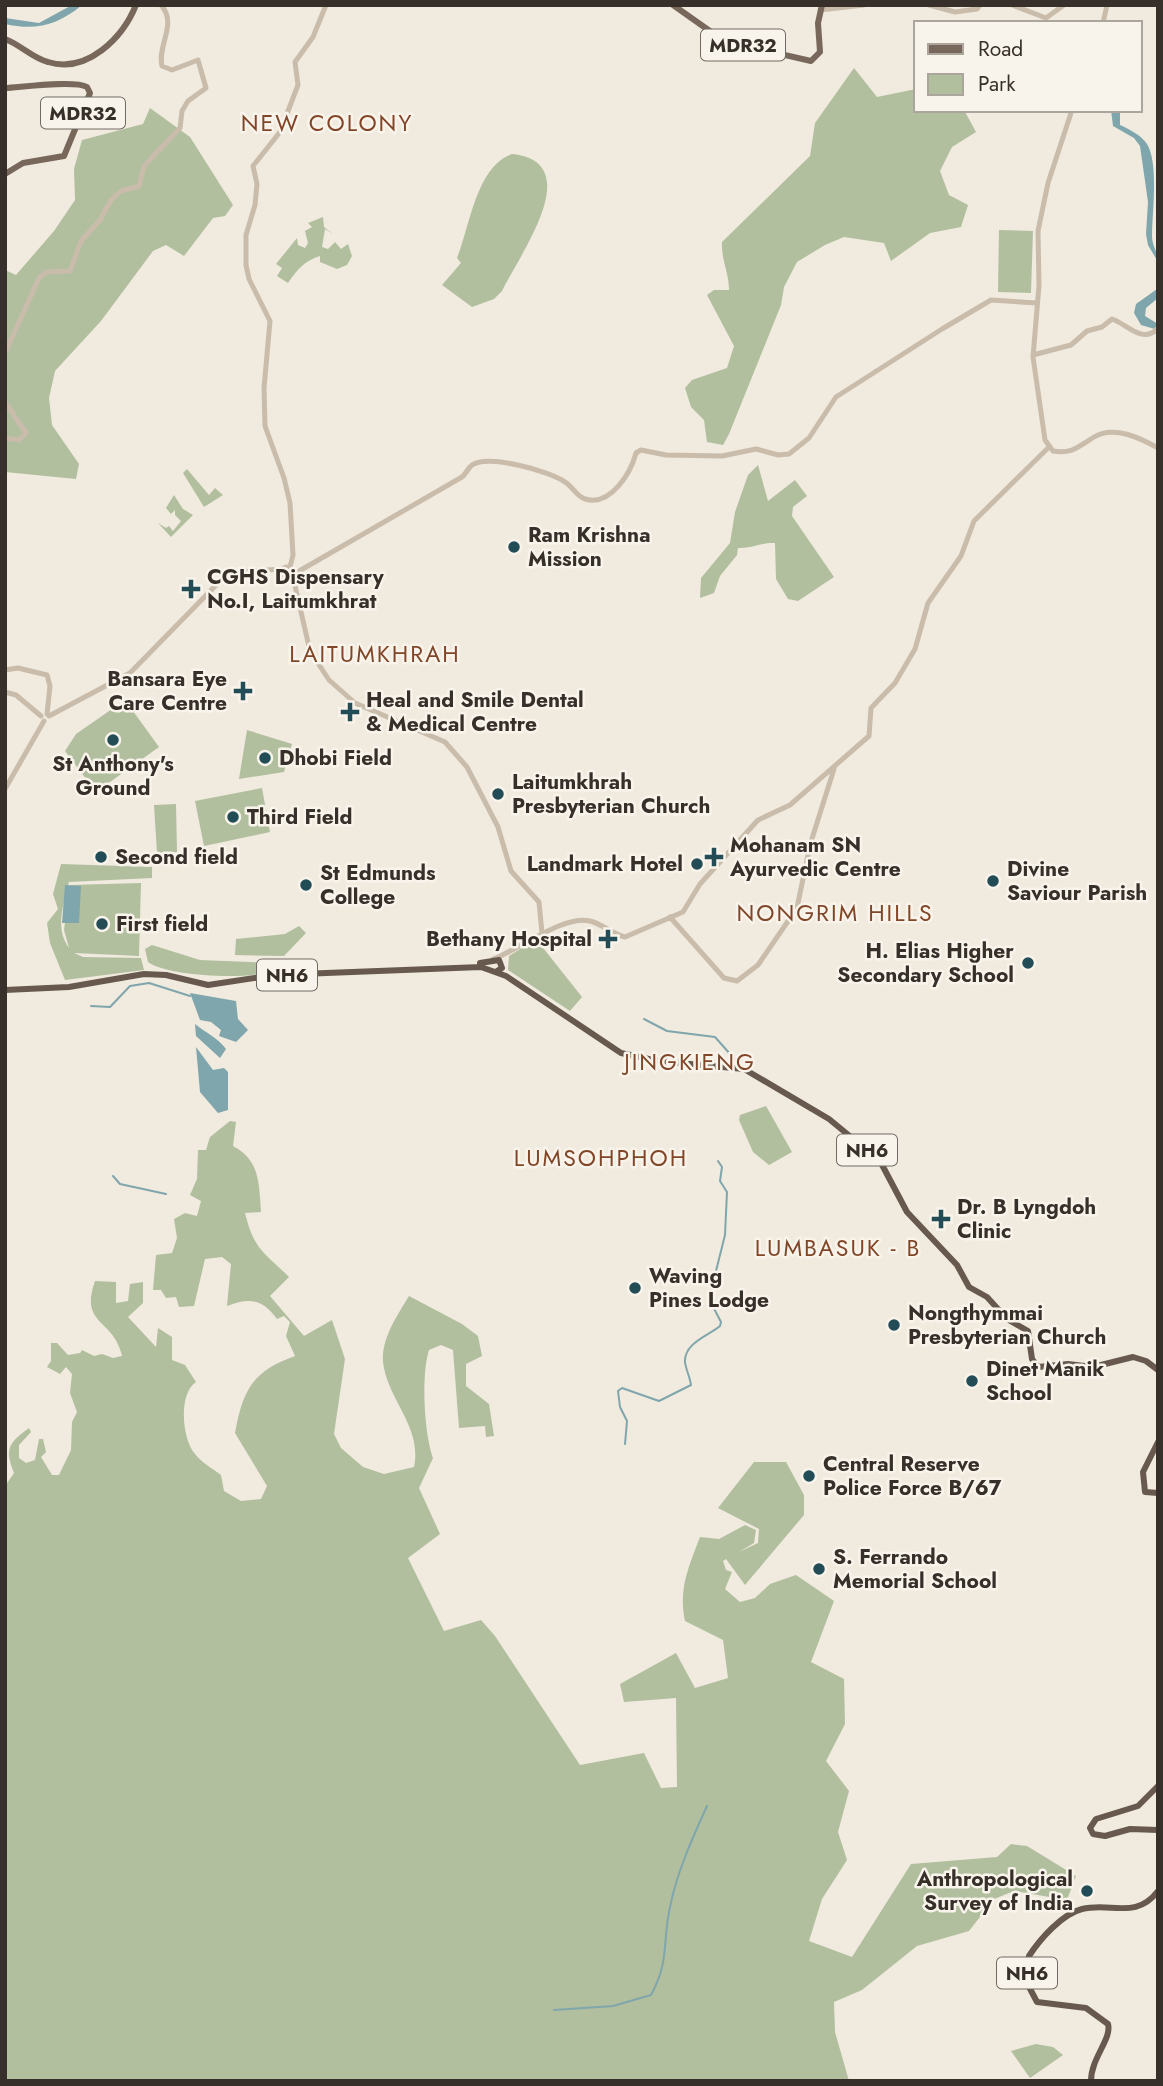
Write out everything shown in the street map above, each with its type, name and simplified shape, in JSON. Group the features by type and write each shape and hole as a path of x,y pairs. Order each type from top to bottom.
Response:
{"highway":[{"name":"NH6","path":"5,990 69,987 144,974 166,975 208,985 275,975 465,968 481,965 492,959 506,976 621,1053 657,1061 744,1069 836,1124 880,1161 907,1212 957,1265 970,1287 987,1297 1007,1319 1028,1331 1032,1359 1038,1367 1068,1364 1093,1367 1132,1357 1146,1361 1158,1370"},
{"name":"NH6","path":"481,965 500,968"},
{"path":"1158,1442 1142,1477 1144,1488 1150,1494 1158,1493"},
{"path":"1158,1786 1138,1806 1096,1819 1090,1828 1093,1834 1100,1836 1130,1829 1158,1830"},
{"name":"NH6","path":"1091,2081 1094,2059 1109,2034 1108,2024 1086,2008 1037,2002 1028,1985 1029,1956 1072,1913 1083,1909 1136,1908 1158,1891"}],"main road":[{"path":"5,39 49,63 71,63 113,43 124,31 136,5"},
{"name":"MDR32","path":"673,5 710,33 730,43 808,61 816,58 819,49 821,8"},
{"name":"MDR32","path":"5,88 47,87 75,82 87,86 90,97 64,156 23,163 5,174"}],"street":[{"path":"5,353 39,278 46,272 70,271 81,241 100,220 111,200 121,191 139,186 144,166 180,128 182,111 188,101 206,88 198,60 172,70 162,66 161,52 168,21 161,5"},
{"path":"283,580 293,555 290,503 265,426 264,372 270,347 270,321 248,279 246,235 257,184 253,166 280,132 298,85 295,62 313,37 326,5"},
{"path":"821,8 864,5"},
{"path":"929,5 962,12 978,9 980,5"},
{"path":"1012,5 1046,18 1064,5"},
{"path":"1048,448 1033,355 1040,216 1071,112"},
{"path":"283,580 462,477 469,467 479,463 533,468 563,481 581,497 590,500 604,496 622,482 632,471 636,453 641,450 666,454 728,455 755,449 778,455 789,454 808,438 836,397 942,329 991,300 1037,303"},
{"path":"1033,355 1068,346 1087,331 1102,327 1112,319 1143,335 1156,331"},
{"path":"5,402 26,433 19,440 5,438"},
{"path":"1048,448 1072,452 1095,436 1108,433 1131,436 1158,448"},
{"path":"492,959 508,954 542,933 588,920 625,937 684,912 700,884 758,820 789,805 834,769 870,734 871,708 895,684 915,649 928,603 961,556 977,517 1048,448"},
{"path":"286,568 293,575 310,650 334,686 355,703 445,742 461,758 498,827 511,871 539,902 542,933"},
{"path":"45,717 130,673 224,577 236,572 286,568"},
{"path":"267,570 294,587"},
{"path":"5,670 18,668 47,675 50,686 45,717 5,789"},
{"path":"5,692 16,695 45,717"},
{"path":"670,917 724,978 737,981 752,973 797,908 810,845 834,769"},
{"path":"500,968 508,954"}],"green space":[{"path":"854,68 877,97 914,89 914,112 965,112 976,132 952,147 940,171 949,195 968,205 961,227 930,233 891,261 884,243 844,237 797,262 784,287 781,305 729,434 723,445 707,442 704,420 691,407 685,388 692,380 727,368 734,346 707,295 714,290 729,290 722,242 810,156 815,123"},
{"path":"150,108 190,137 233,205 225,216 213,218 184,256 166,245 153,251 101,321 55,371 49,398 52,425 79,464 76,479 5,472 5,270 16,275 54,231 75,200 74,169 82,140 143,124"},
{"path":"512,154 534,161 545,174 547,192 542,213 502,291 494,299 472,307 442,285 461,263 457,258 482,184 500,161"},
{"path":"323,217 324,227 333,234 325,229 322,247 328,249 335,242 341,249 348,244 352,256 347,265 337,269 320,262 320,256 301,267 288,283 277,276 282,268 276,264 297,238 298,245 305,248 308,243 305,231 312,227 308,223"},
{"path":"999,230 1033,231 1031,293 998,292"},
{"path":"758,465 768,501 795,480 807,496 793,507 792,516 834,577 798,601 788,599 776,579 775,543 738,548 737,555 720,576 714,593 700,598 701,578 730,543 735,512 748,475"},
{"path":"187,469 209,495 215,488 223,495 204,507 183,473"},
{"path":"174,495 183,509 193,515 171,537 158,523 166,528 169,526 173,531 181,521 175,515 175,510 171,514 166,508"},
{"name":"St Anthony's Ground","path":"125,700 159,747 96,792 65,751 76,734"},
{"name":"Dhobi Field","path":"247,730 292,744 284,772 239,779"},
{"name":"Third Field","path":"262,788 270,832 204,846 195,801"},
{"path":"176,804 177,852 157,853 154,805"},
{"path":"61,864 152,867 152,878 69,882 61,924 64,940 69,948 64,930 70,885 141,883 139,956 74,953 83,957 141,958 144,970 65,980 50,943 47,923 58,909 53,894"},
{"path":"299,926 306,933 284,956 235,955 236,939 285,934"},
{"path":"536,939 582,997 570,1011 508,970 509,956"},
{"path":"152,945 200,960 273,963 278,969 267,973 232,976 174,971 148,962 145,949"},
{"path":"766,1106 792,1152 769,1165 753,1152 739,1120 740,1115"},
{"path":"230,1121 236,1122 233,1146 248,1158 258,1183 261,1212 245,1213 248,1225 256,1243 289,1277 270,1296 304,1336 332,1320 345,1359 334,1434 341,1448 363,1467 384,1474 414,1467 414,1440 388,1381 383,1359 390,1330 409,1296 462,1324 478,1336 482,1356 466,1364 466,1386 489,1404 494,1436 486,1437 485,1426 459,1428 453,1350 441,1345 429,1350 425,1374 425,1404 427,1434 433,1458 419,1488 440,1534 408,1558 444,1631 481,1620 495,1636 580,1765 644,1753 661,1788 677,1787 676,1698 624,1702 620,1684 676,1653 695,1688 728,1678 723,1640 685,1621 683,1598 686,1578 700,1537 719,1539 745,1525 756,1530 754,1543 739,1552 758,1543 759,1529 718,1508 754,1462 786,1462 804,1495 804,1515 745,1585 726,1559 723,1561 726,1570 732,1572 725,1589 740,1602 755,1598 770,1584 796,1575 834,1601 811,1662 844,1679 845,1724 826,1761 849,1791 838,1832 847,1860 822,1899 809,1941 852,1957 911,1864 997,1857 1011,1844 1027,1846 1076,1876 1067,1900 1014,1891 994,1899 969,1931 917,1946 862,1990 834,2002 835,2032 849,2081 5,2081 5,1486 14,1473 9,1458 10,1447 29,1428 31,1432 19,1445 19,1458 26,1463 35,1460 39,1439 43,1439 46,1452 41,1457 52,1475 59,1475 71,1450 72,1422 77,1412 70,1393 72,1374 66,1367 60,1374 47,1367 51,1361 51,1343 57,1343 68,1355 80,1353 82,1350 94,1356 122,1356 118,1344 94,1314 91,1306 95,1281 116,1282 116,1303 128,1301 130,1284 143,1282 143,1303 128,1317 156,1347 158,1328 172,1337 172,1360 185,1365 196,1382 186,1396 184,1406 185,1428 191,1447 201,1460 221,1475 224,1491 241,1501 261,1499 267,1486 235,1433 246,1393 252,1384 269,1368 295,1356 286,1336 290,1322 284,1316 277,1319 266,1307 255,1302 242,1301 227,1306 231,1264 222,1257 205,1259 194,1306 179,1307 176,1297 166,1298 161,1290 153,1290 156,1255 172,1253 177,1238 174,1219 185,1213 197,1216 201,1201 190,1195 197,1179 198,1150 206,1150 210,1137"},
{"path":"1036,2044 1053,2047 1063,2055 1030,2078 1011,2051"}],"water":[{"path":"72,5 82,5 46,25 27,27 5,24 5,18 39,23"},
{"path":"1111,112 1120,112 1120,125 1142,138 1151,153 1154,176 1152,236 1158,262 1148,245 1146,234 1148,202 1140,146 1134,138 1113,126"},
{"path":"1158,280 1158,298 1146,308 1145,316 1158,324 1158,330 1141,325 1134,313 1136,304 1157,289"},
{"path":"65,885 81,886 79,923 62,923"},
{"path":"190,993 236,1001 238,1019 248,1030 236,1042 219,1036 221,1030 211,1022 200,1020"},
{"path":"195,1024 226,1049 220,1058 196,1036"},
{"path":"196,1047 213,1070 224,1068 228,1072 228,1110 218,1113 200,1092"}],"waterway":[{"path":"91,1006 110,1007 130,986 149,983 190,996"},
{"path":"644,1019 667,1031 715,1037 738,1063"},
{"path":"625,1444 627,1421 620,1407 618,1391 622,1388 659,1401 691,1385 685,1362 688,1350 720,1326 721,1322 709,1299 725,1235 727,1192 720,1181 722,1167 718,1161"},
{"path":"113,1176 120,1184 166,1194"},
{"path":"554,2010 613,2006 651,1995 661,1972 673,1894 707,1806"}],"place":[{"name":"Ram Krishna Mission","path":"514,547"},
{"name":"CGHS Dispensary No.I, Laitumkhrat","path":"191,589"},
{"name":"Bansara Eye Care Centre","path":"243,691"},
{"name":"Heal and Smile Dental & Medical Centre","path":"350,712"},
{"name":"St Anthony's Ground","path":"113,740"},
{"name":"Dhobi Field","path":"265,758"},
{"name":"Laitumkhrah Presbyterian Church","path":"498,794"},
{"name":"Third Field","path":"233,817"},
{"name":"Second field","path":"101,857"},
{"name":"Mohanam SN Ayurvedic Centre","path":"714,857"},
{"name":"Landmark Hotel","path":"697,864"},
{"name":"Divine Saviour Parish","path":"993,881"},
{"name":"St Edmunds College","path":"306,885"},
{"name":"First field","path":"102,924"},
{"name":"Bethany Hospital","path":"608,939"},
{"name":"H. Elias Higher Secondary School","path":"1028,963"},
{"name":"Dr. B Lyngdoh Clinic","path":"941,1219"},
{"name":"Waving Pines Lodge","path":"635,1288"},
{"name":"Nongthymmai Presbyterian Church","path":"894,1325"},
{"name":"Dinet Manik School","path":"972,1381"},
{"name":"Central Reserve Police Force B/67","path":"809,1476"},
{"name":"S. Ferrando Memorial School","path":"819,1569"},
{"name":"Anthropological Survey of India","path":"1087,1891"}],"district":[{"name":"NEW COLONY","path":"327,123"},
{"name":"LAITUMKHRAH","path":"375,654"},
{"name":"NONGRIM HILLS","path":"835,913"},
{"name":"JINGKIENG","path":"690,1062"},
{"name":"LUMSOHPHOH","path":"601,1158"},
{"name":"LUMBASUK - B","path":"838,1248"}]}
